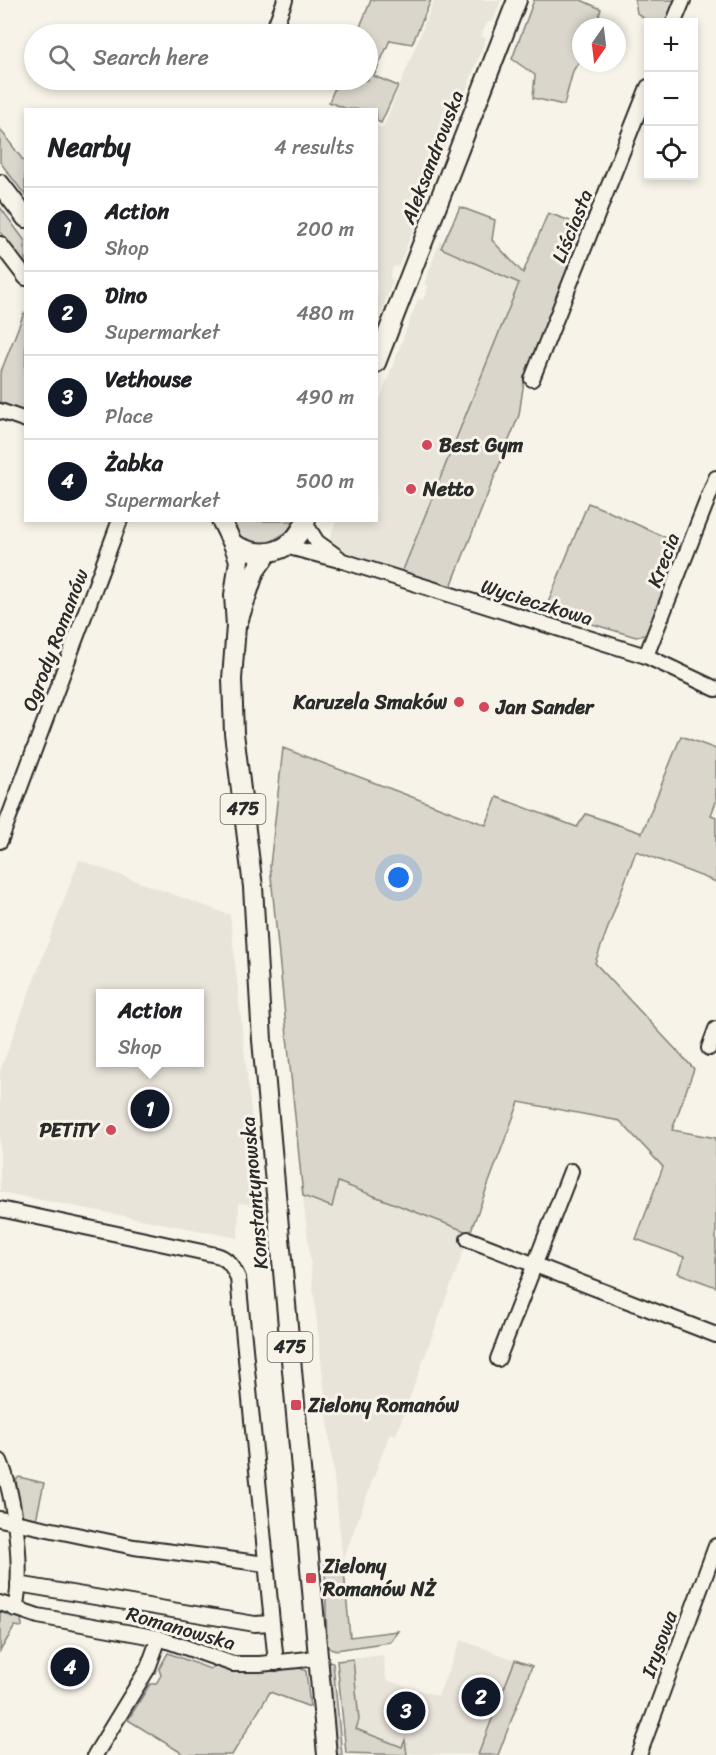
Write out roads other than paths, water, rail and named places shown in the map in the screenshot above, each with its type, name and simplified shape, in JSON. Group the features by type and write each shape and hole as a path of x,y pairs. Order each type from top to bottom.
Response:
{"main road":[{"name":"Aleksandrowska","path":"378,358 517,0"},
{"path":"0,184 24,215"},
{"name":"475","path":"222,522 232,544"},
{"path":"232,544 254,553 267,554 285,546 300,532 305,522"},
{"name":"Konstantynowska","path":"232,544 238,560 234,596 236,626 232,679 234,733 253,887 262,1040 327,1755"},
{"name":"Konstantynowska","path":"236,626 255,572 267,554"}],"street":[{"path":"276,24 285,0"},
{"path":"676,18 683,0"},
{"name":"Liściasta","path":"532,379 644,97"},
{"path":"0,244 24,276"},
{"path":"0,411 24,419"},
{"name":"Krecia","path":"646,656 716,478"},
{"name":"Ogrody Romanów","path":"0,841 119,522"},
{"name":"Wycieczkowa","path":"306,522 316,542 343,561"},
{"name":"Wycieczkowa","path":"285,546 343,561 646,656 716,688"},
{"path":"709,1048 716,1029"},
{"path":"498,1359 571,1171"},
{"path":"0,1209 216,1255 230,1263 238,1278 276,1663"},
{"path":"468,1239 716,1335"},
{"path":"0,1461 11,1489 18,1584 15,1609"},
{"path":"0,1519 134,1547 266,1564"},
{"name":"Irysowa","path":"639,1755 716,1546"},
{"path":"18,1584 232,1620 271,1623"},
{"name":"Romanowska","path":"0,1603 15,1609 159,1638 234,1664 276,1663 318,1658"},
{"path":"94,1755 148,1668 159,1638"}],"place":[{"name":"Best Gym","path":"427,445"},
{"name":"Netto","path":"411,489"},
{"name":"Karuzela Smaków","path":"459,702"},
{"name":"Jan Sander","path":"484,707"},
{"name":"Action","path":"150,1109"},
{"name":"PETiTY","path":"111,1130"},
{"name":"Zielony Romanów","path":"296,1405"},
{"name":"Zielony Romanów NŻ","path":"311,1578"},
{"name":"Żabka","path":"70,1667"},
{"name":"Dino","path":"481,1697"},
{"name":"Vethouse","path":"406,1711"}]}
